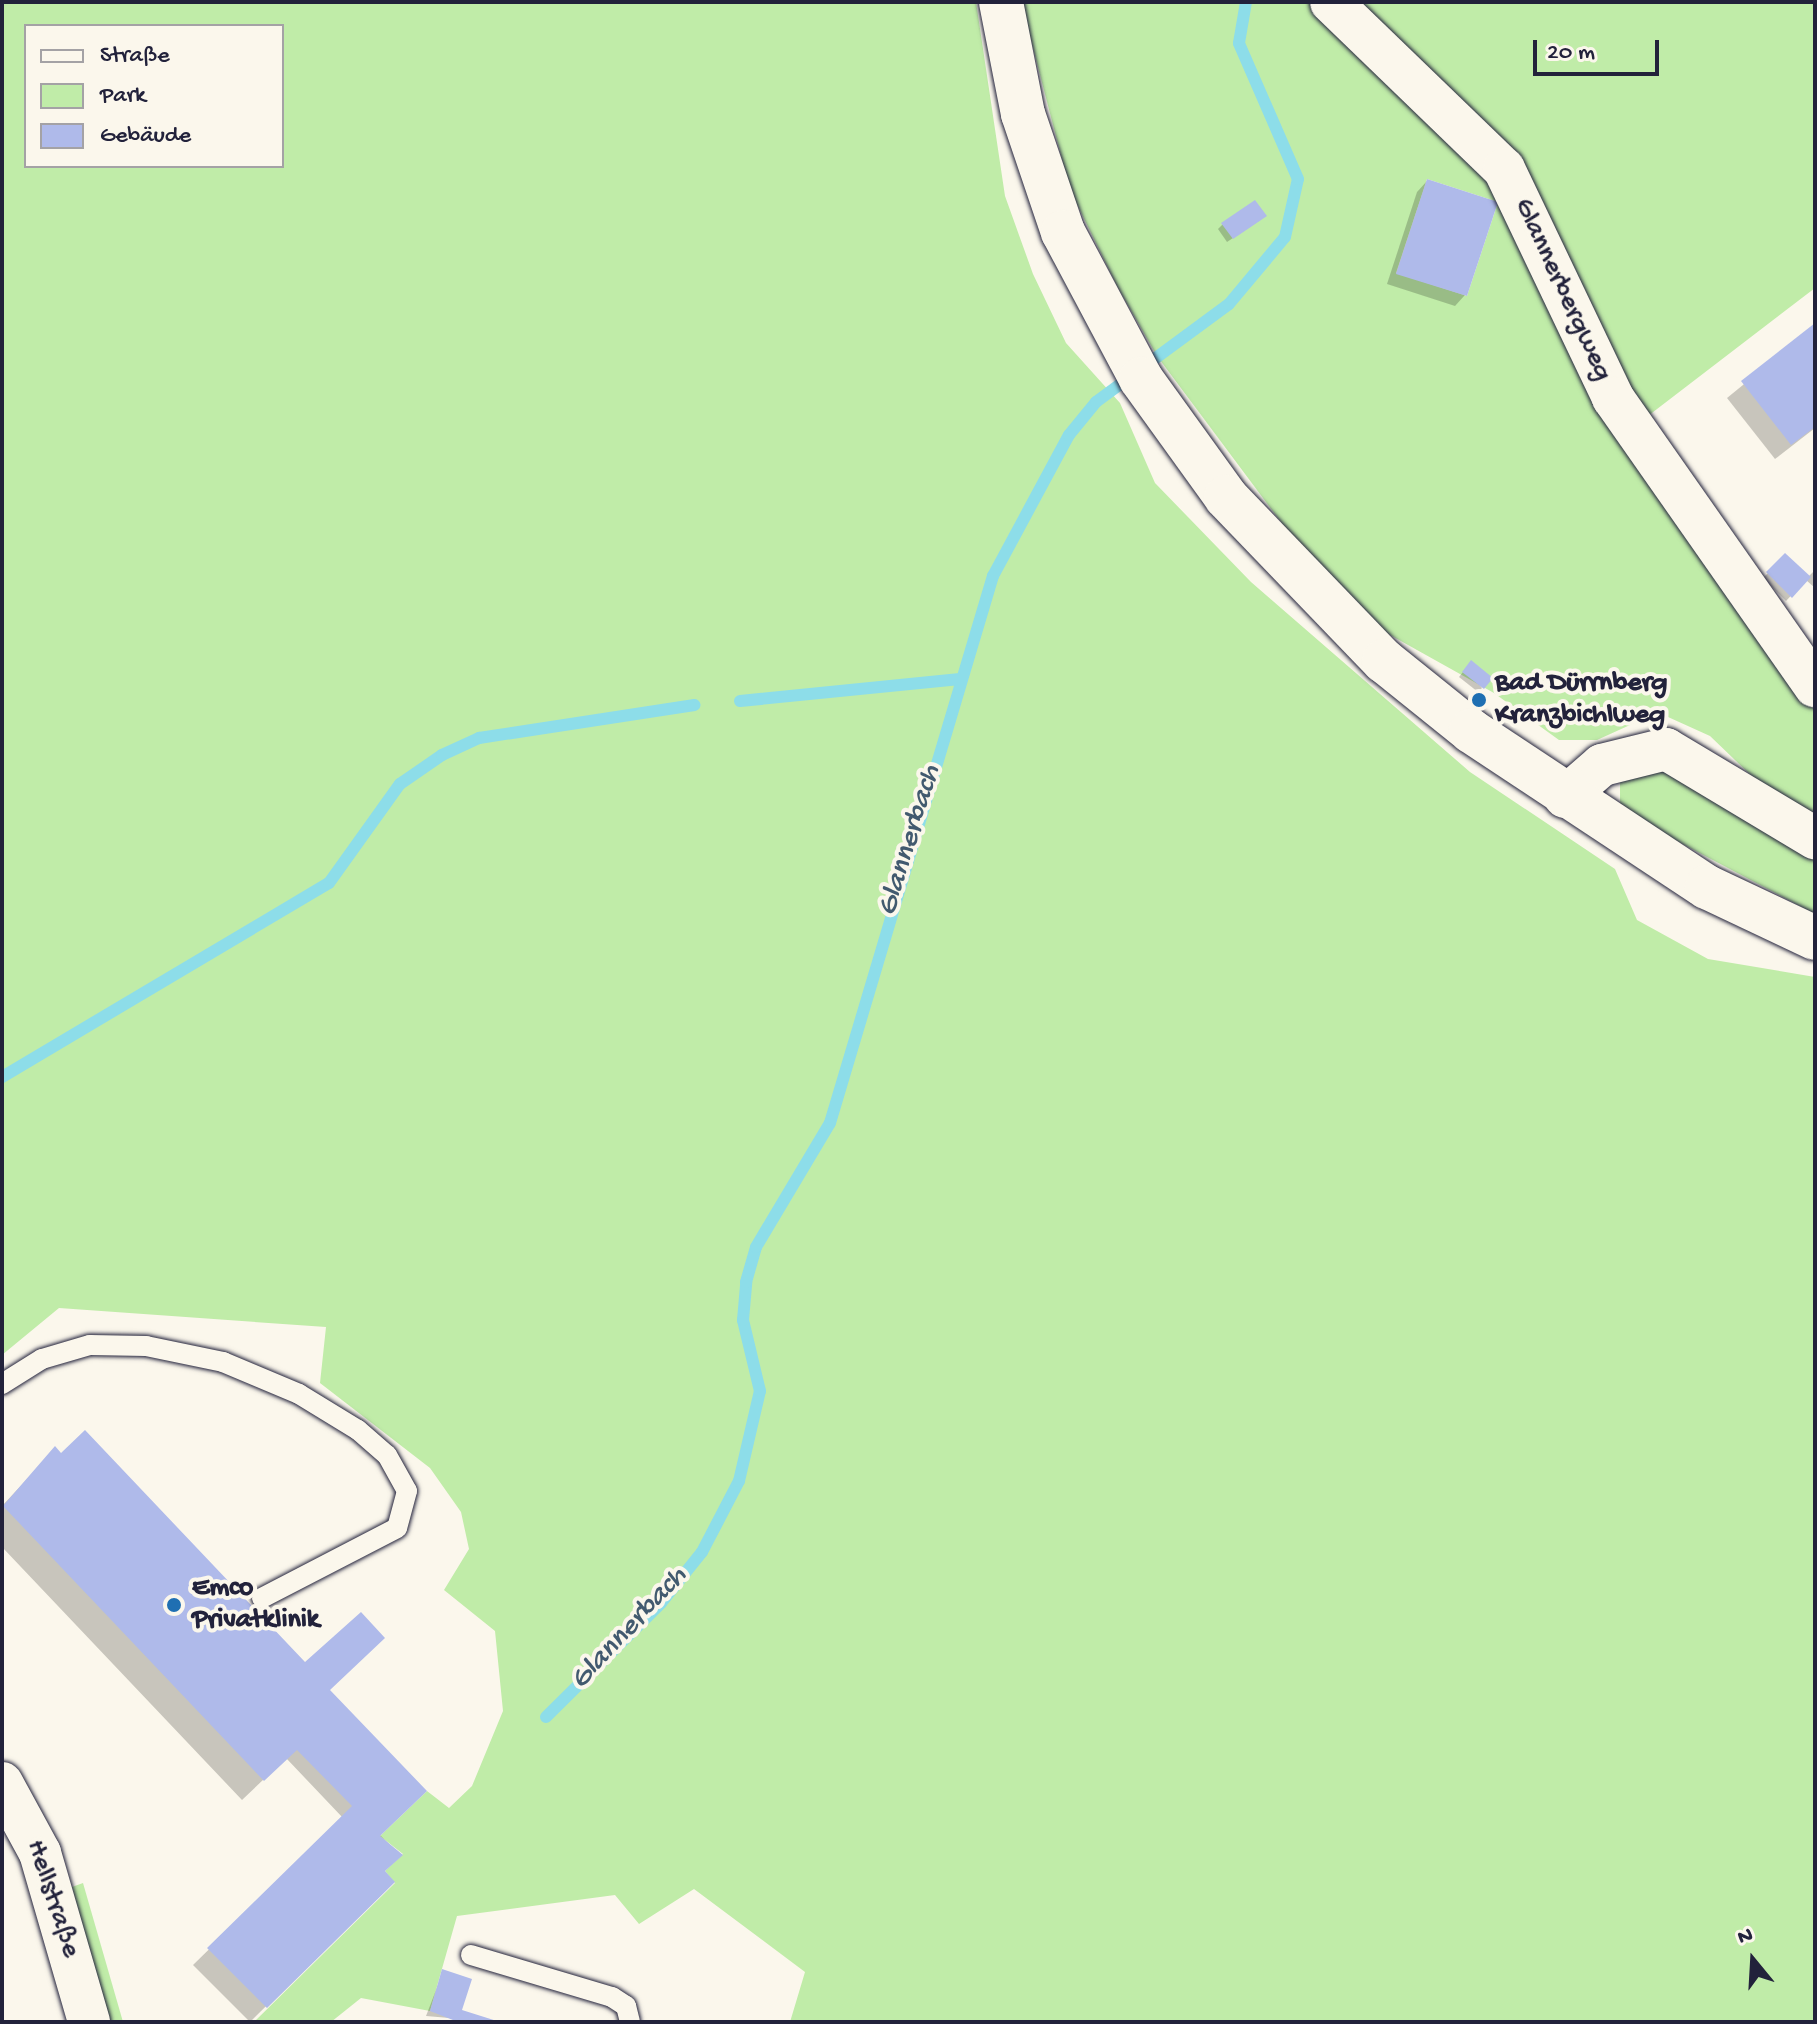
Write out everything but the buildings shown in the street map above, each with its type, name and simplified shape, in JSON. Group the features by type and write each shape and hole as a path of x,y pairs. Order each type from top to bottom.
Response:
{"main road":[{"path":"1001,2 1023,114 1063,232 1141,379 1217,485 1297,576 1384,661 1565,797 1707,887 1815,938"}],"street":[{"name":"Glannerbergweg","path":"1331,2 1504,169 1613,398 1815,686"},
{"path":"1565,797 1602,765 1666,749 1815,838"},
{"name":"Hellstraße","path":"2,1783 40,1853 89,2022"}],"lane":[{"path":"2,1384 42,1359 90,1345 146,1346 223,1362 299,1394 358,1430 387,1455 407,1491 397,1528 262,1598"},
{"path":"471,1955 612,1997 626,2006 630,2022"}],"green space":[{"path":"2,2 976,2 1005,196 1033,274 1066,343 1120,403 1155,483 1251,582 1470,772 1615,869 1637,920 1708,959 1815,977 1815,2022 790,2022 805,1972 694,1889 639,1924 615,1895 457,1916 430,2011 361,1998 331,2022 254,2022 395,1883 385,1871 403,1854 380,1836 427,1791 449,1808 472,1786 503,1711 495,1631 444,1590 469,1549 461,1512 430,1468 320,1383 326,1327 59,1308 2,1355"},
{"path":"1021,2 1815,2 1815,288 1644,419 1504,189 1815,705 1815,820 1760,784 1710,736 1668,717 1652,715 1597,740 1559,740 1494,693 1374,626 1310,561 1157,356 1117,286 1070,190","holes":["1427,179 1498,202 1467,296 1396,273"]},
{"path":"1650,768 1675,772 1815,860 1815,914 1620,811 1620,779"},
{"path":"83,1883 123,2022 108,2022 72,1887"}],"waterway":[{"name":"Glannerbach","path":"546,1717 661,1603 702,1552 739,1481 760,1391 743,1320 746,1282 756,1247 830,1123 993,576 1069,435 1096,402 1229,304 1285,237 1298,179 1239,43 1246,2"},
{"path":"740,701 960,679"},
{"path":"2,1077 329,883 400,784 442,755 479,738 694,705"}],"place":[{"name":"Bad Dürrnberg Kranzbichlweg","path":"1479,700"},
{"name":"Emco Privatklinik","path":"174,1605"}]}
